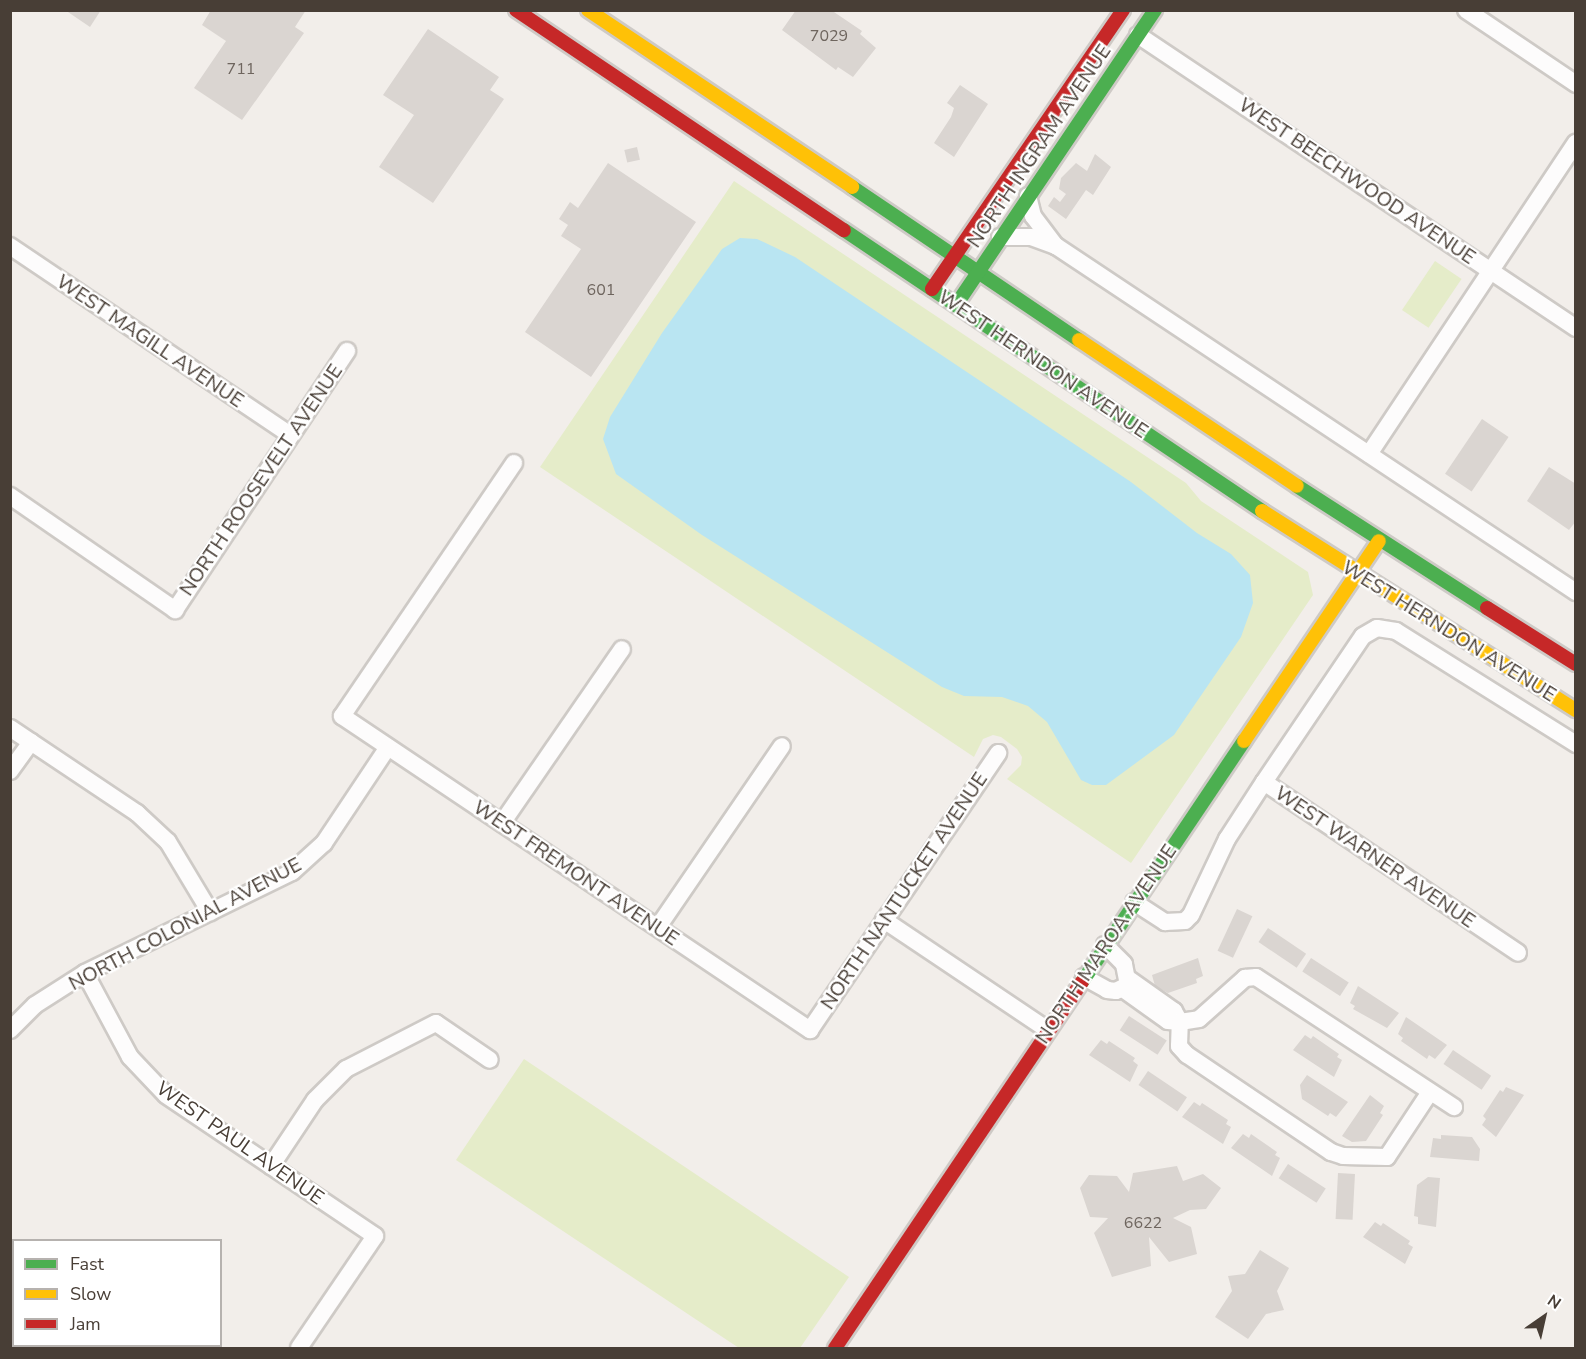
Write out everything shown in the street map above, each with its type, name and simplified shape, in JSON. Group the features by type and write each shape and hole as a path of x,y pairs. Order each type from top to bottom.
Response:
{"main road":[{"name":"WEST HERNDON AVENUE","path":"516,10 1357,573 1575,710"},
{"name":"WEST HERNDON AVENUE","path":"588,10 1379,540 1575,664"},
{"name":"NORTH INGRAM AVENUE","path":"932,289 953,255 1123,10"},
{"path":"1087,107 1093,82 1141,10"},
{"name":"NORTH INGRAM AVENUE","path":"956,305 1087,107 1155,10"},
{"name":"NORTH MAROA AVENUE","path":"835,1348 1379,540"}],"street":[{"path":"1466,10 1575,84"},
{"name":"WEST BEECHWOOD AVENUE","path":"1138,35 1575,328"},
{"path":"1369,454 1575,143"},
{"path":"1028,196 1033,216 1056,246"},
{"path":"1000,237 1031,237 1056,246 1575,592"},
{"name":"WEST MAGILL AVENUE","path":"10,246 290,435"},
{"name":"NORTH ROOSEVELT AVENUE","path":"10,496 175,610 347,351"},
{"name":"WEST FREMONT AVENUE","path":"514,463 342,716 810,1030"},
{"path":"1264,782 1363,636 1377,628 1396,631 1575,744"},
{"path":"502,823 622,649"},
{"path":"10,728 137,813 168,842 210,912"},
{"path":"10,771 31,742"},
{"path":"658,927 782,746"},
{"name":"NORTH COLONIAL AVENUE","path":"10,1030 35,1005 85,973 292,872 309,859 388,747"},
{"name":"NORTH NANTUCKET AVENUE","path":"810,1030 998,753"},
{"name":"WEST WARNER AVENUE","path":"1134,902 1165,922 1185,921 1191,915 1222,848 1264,782 1518,953"},
{"path":"884,920 1048,1030"},
{"path":"1105,945 1124,964 1126,985 1168,1021 1180,1022 1199,1018 1245,978 1256,977 1454,1107"},
{"name":"WEST PAUL AVENUE","path":"85,973 130,1057 149,1080 375,1236 299,1348"},
{"path":"1084,977 1107,990 1126,985"},
{"path":"1180,1022 1179,1046 1187,1055 1331,1152 1342,1156 1388,1157 1430,1092"},
{"path":"271,1166 315,1100 338,1076 358,1061 436,1023 490,1060"}],"green space":[{"path":"734,181 1186,483 1201,501 1308,572 1313,595 1131,863 1007,779 1021,765 1022,757 1017,749 1001,737 993,735 983,739 974,757 540,467"},
{"path":"1435,261 1462,279 1429,328 1402,310"},
{"path":"524,1059 849,1277 800,1348 739,1348 456,1160"}],"water":[{"path":"740,238 757,239 795,257 1131,482 1197,533 1231,554 1250,575 1253,603 1241,637 1174,735 1106,785 1092,785 1081,780 1047,722 1028,706 1002,697 964,696 942,687 702,535 616,474 603,439 610,417 662,333 722,249"}],"building":[{"path":"65,10 101,10 90,27"},
{"path":"211,10 306,10 295,27 304,33 242,120 194,88 226,41 202,25"},
{"path":"796,10 831,10 862,31 860,34 876,48 853,77 838,67 836,70 782,30"},
{"path":"428,29 499,77 490,90 504,99 433,203 379,167 414,115 383,95"},
{"path":"960,85 988,104 954,157 934,143 951,117 954,108 947,103"},
{"path":"637,147 640,160 627,163 624,150"},
{"path":"1095,154 1111,167 1093,195 1086,190 1066,219 1048,206 1054,197 1060,202 1066,194 1059,189 1061,178 1076,163 1087,171"},
{"path":"608,163 696,222 591,377 525,332 581,249 561,236 568,225 559,219 570,202 578,208"},
{"path":"1482,419 1509,437 1472,492 1445,474"},
{"path":"1549,467 1576,484 1576,521 1569,530 1527,501"},
{"path":"1237,909 1252,916 1233,958 1218,951"},
{"path":"1268,928 1306,954 1297,968 1258,942"},
{"path":"1198,958 1203,976 1196,979 1197,983 1168,993 1155,986 1152,975"},
{"path":"1311,958 1349,983 1340,996 1302,971"},
{"path":"1358,986 1399,1013 1387,1028 1353,1009 1355,1006 1350,1003"},
{"path":"1129,1016 1167,1041 1157,1055 1120,1030"},
{"path":"1406,1017 1447,1045 1435,1059 1429,1055 1427,1059 1401,1041 1403,1038 1398,1034"},
{"path":"1305,1035 1311,1039 1313,1036 1339,1054 1337,1057 1342,1060 1334,1077 1293,1050"},
{"path":"1101,1040 1107,1044 1109,1041 1135,1058 1133,1061 1138,1065 1130,1082 1089,1055"},
{"path":"1453,1050 1491,1076 1482,1090 1443,1064"},
{"path":"1148,1071 1187,1097 1177,1111 1138,1085"},
{"path":"1307,1075 1348,1102 1336,1117 1330,1113 1328,1116 1302,1099 1300,1085"},
{"path":"1506,1087 1524,1095 1496,1137 1482,1125 1486,1119 1483,1116 1500,1090 1503,1092"},
{"path":"1370,1095 1384,1106 1380,1113 1383,1115 1366,1141 1352,1142 1342,1136"},
{"path":"1194,1102 1200,1106 1202,1103 1228,1120 1226,1124 1231,1127 1223,1144 1182,1117"},
{"path":"1243,1134 1249,1138 1251,1134 1277,1152 1275,1155 1280,1158 1272,1176 1231,1148"},
{"path":"1441,1135 1472,1137 1480,1149 1479,1161 1430,1157 1433,1138 1441,1139"},
{"path":"1288,1164 1326,1189 1316,1203 1279,1178"},
{"path":"1177,1166 1183,1181 1203,1174 1221,1188 1206,1209 1190,1210 1173,1218 1191,1227 1197,1254 1169,1262 1149,1237 1151,1266 1112,1277 1094,1233 1108,1218 1090,1217 1080,1188 1089,1175 1117,1176 1129,1192 1133,1173"},
{"path":"1338,1173 1355,1174 1353,1220 1336,1219"},
{"path":"1428,1177 1440,1178 1436,1227 1418,1224 1418,1217 1414,1216 1417,1185"},
{"path":"1375,1222 1381,1226 1383,1223 1410,1241 1408,1244 1413,1247 1405,1264 1363,1237"},
{"path":"1260,1250 1289,1268 1277,1291 1284,1310 1266,1314 1248,1339 1215,1317 1232,1291 1228,1276 1245,1274"}],"traffic: fast":[{"path":"956,305 1155,10"},
{"path":"852,187 1079,340"},
{"path":"844,230 1262,511"},
{"path":"1297,486 1487,608"},
{"path":"1082,982 1244,741"}],"traffic: slow":[{"path":"588,10 852,187"},
{"path":"1079,340 1297,486"},
{"path":"1262,511 1576,710"},
{"path":"1244,741 1379,541"}],"traffic: jam":[{"path":"516,10 844,230"},
{"path":"932,289 1123,10"},
{"path":"1487,608 1576,664"},
{"path":"835,1348 1082,982"}]}
